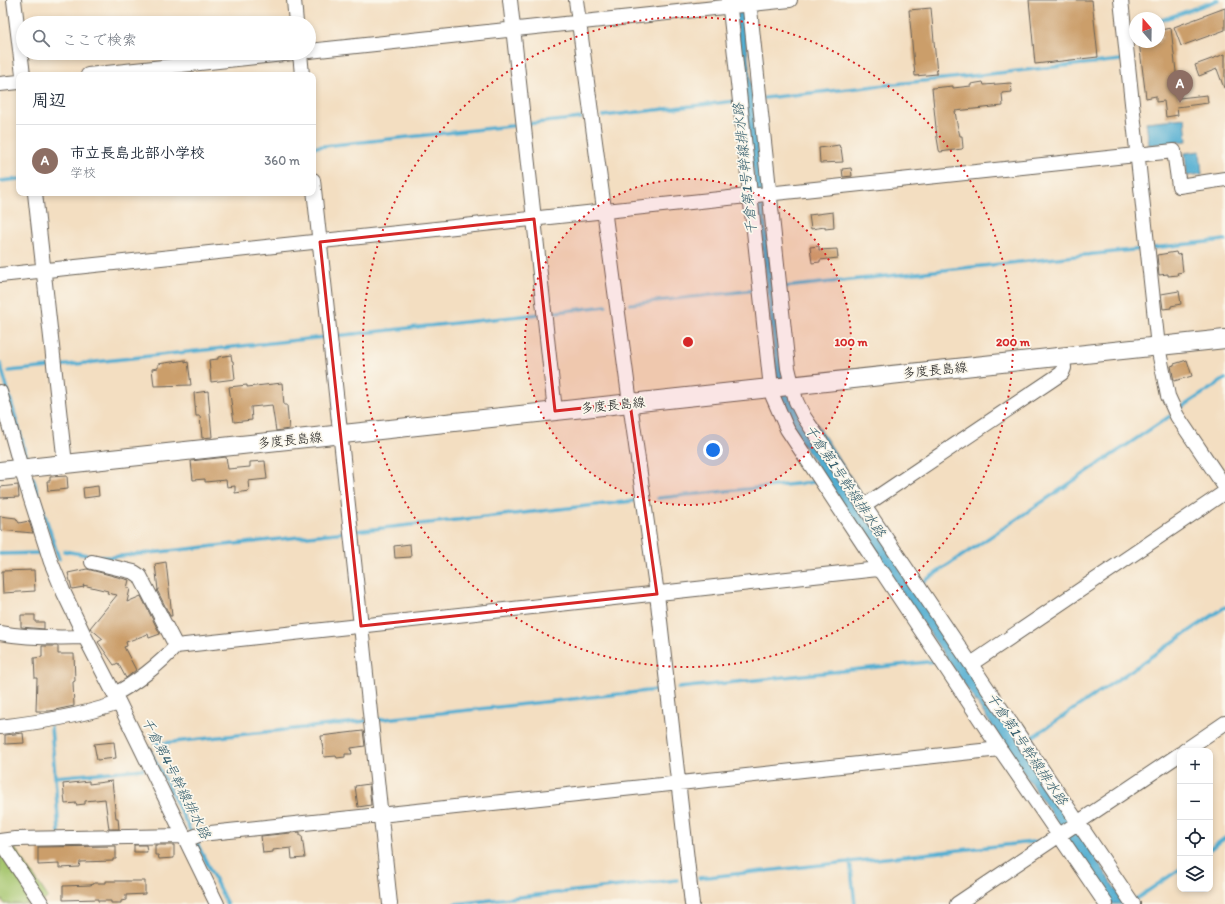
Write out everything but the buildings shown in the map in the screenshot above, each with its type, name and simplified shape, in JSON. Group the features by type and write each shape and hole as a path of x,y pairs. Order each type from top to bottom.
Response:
{"main road":[{"name":"多度長島線","path":"0,471 1225,339"}],"street":[{"path":"14,0 16,17"},
{"path":"294,0 295,16"},
{"path":"510,0 555,411"},
{"path":"576,0 657,594 692,904"},
{"path":"316,50 578,23 739,4 790,0"},
{"path":"1121,0 1158,347 1168,396 1177,416 1225,487"},
{"path":"739,4 782,387 796,401 804,417 1077,824 1133,904"},
{"path":"739,4 760,195 788,368 776,403 788,429 873,558 878,570 883,573 1000,749 1061,834 1106,904"},
{"path":"21,60 23,72"},
{"path":"116,72 228,60"},
{"path":"301,60 302,72"},
{"path":"0,84 16,82"},
{"path":"0,275 605,212 1174,150 1179,186 1225,180"},
{"path":"35,196 65,464"},
{"path":"315,196 390,904"},
{"path":"864,506 1062,373 1064,368 1062,356"},
{"path":"0,392 21,468 51,562 63,591 85,637 119,694 190,837 217,904"},
{"path":"971,664 1225,492"},
{"path":"92,562 134,572 140,576 176,646"},
{"path":"0,726 42,722 96,711 169,655 176,646 878,570"},
{"path":"0,633 19,637 85,637"},
{"path":"1188,748 1225,723"},
{"path":"42,904 0,841 15,839 190,837 380,815 1000,749"},
{"path":"957,904 1177,756"}],"highlighted area":[{"path":"534,219 555,411 630,403 657,594 361,626 320,242"}],"green space":[{"path":"12,844 48,897 43,902 11,845"},
{"path":"0,846 38,904 5,904 0,897"}],"water":[{"name":"千倉第1号幹線排水路","path":"734,0 742,0 782,370 1125,904 1112,904 795,433 779,398"},
{"path":"1185,118 1187,141 1149,145 1146,122"},
{"path":"1200,151 1202,174 1187,176 1185,153"}],"waterway":[{"path":"1165,19 1218,0"},
{"path":"764,98 1121,60"},
{"name":"千倉第1号幹線排水路","path":"603,116 736,101"},
{"path":"527,124 581,118"},
{"path":"316,147 520,125"},
{"path":"0,181 16,179"},
{"path":"1153,248 1225,240"},
{"path":"784,287 1142,249"},
{"path":"630,304 756,290"},
{"path":"548,313 606,306"},
{"path":"335,336 540,314"},
{"path":"58,366 325,337"},
{"name":"千倉第4号幹線排水路","path":"0,363 28,461"},
{"path":"9,371 50,367"},
{"path":"1179,409 1225,379"},
{"path":"923,582 1170,416"},
{"name":"千倉第4号幹線排水路","path":"33,478 59,559"},
{"path":"658,498 815,482"},
{"path":"355,531 633,501"},
{"path":"64,551 99,557 112,557 346,532"},
{"path":"0,554 41,553"},
{"name":"千倉第1号幹線排水路","path":"1028,740 1225,607"},
{"path":"678,688 937,661"},
{"path":"375,720 657,690"},
{"path":"155,744 366,721"},
{"path":"51,727 55,777"},
{"name":"千倉第4号幹線排水路","path":"149,748 192,834"},
{"path":"59,832 55,777 143,769"},
{"path":"1213,847 1225,838"},
{"name":"千倉第4号幹線排水路","path":"195,839 227,904"},
{"path":"699,878 1042,841"},
{"path":"850,861 855,904"},
{"path":"1136,899 1177,871"},
{"path":"454,904 677,880"}],"place":[{"name":"市立長島北部小学校","path":"1180,103"}]}
